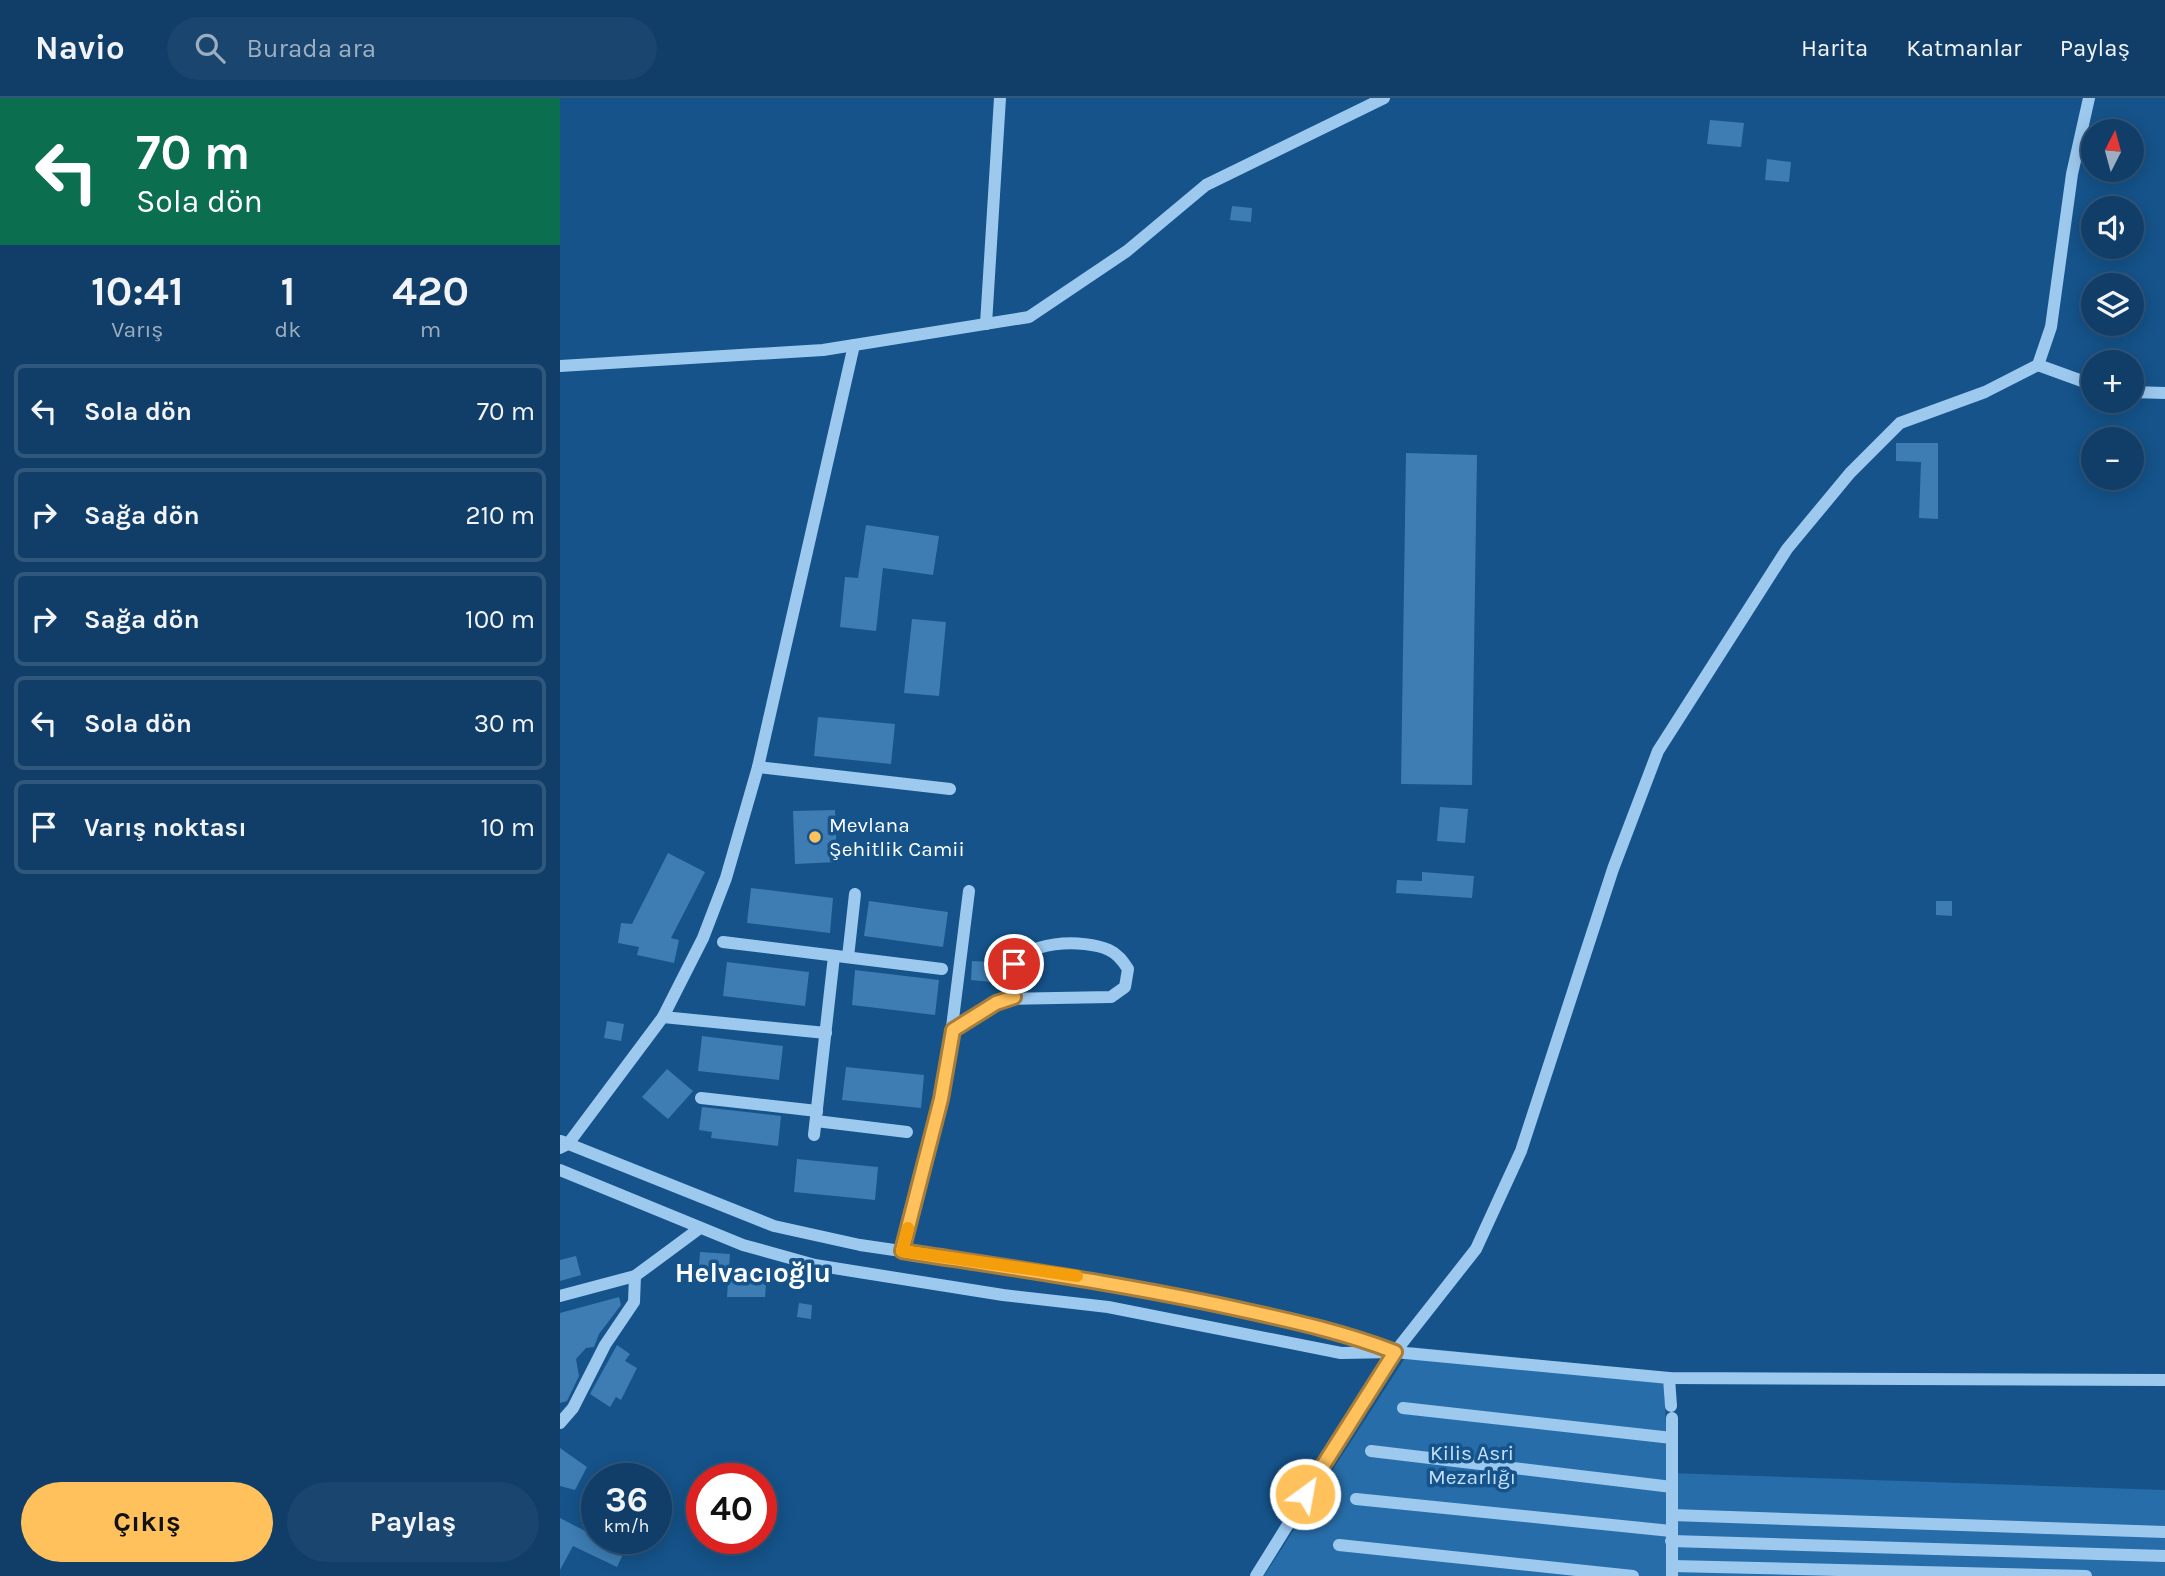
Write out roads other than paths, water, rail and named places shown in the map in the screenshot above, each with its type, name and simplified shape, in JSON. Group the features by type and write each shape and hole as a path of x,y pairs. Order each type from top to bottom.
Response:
{"street":[{"path":"986,324 1000,98"},
{"path":"560,366 823,350 1029,317 1127,251 1206,185 1384,98"},
{"path":"1256,1576 1395,1352 1476,1249 1521,1151 1613,869 1658,751 1787,549 1850,473 1900,423 1985,392 2038,365 2051,327 2072,174 2089,98"},
{"path":"854,345 758,767 726,878 703,939 663,1017 563,1144 774,1226 902,1251 1086,1278 1188,1298 1348,1334 1395,1352"},
{"path":"2038,365 2081,381"},
{"path":"2144,392 2165,393"},
{"path":"758,767 950,789"},
{"path":"902,1251 939,1109 953,1030 969,891"},
{"path":"848,957 855,894"},
{"path":"723,942 942,969"},
{"path":"953,1030 996,1003 1014,997 1111,997 1125,987 1128,969 1110,950 1079,945 1045,946 1027,952 1014,964 1010,979 1014,997"},
{"path":"814,1135 834,956"},
{"path":"663,1017 826,1033"},
{"path":"701,1098 907,1132"},
{"path":"560,1170 743,1245 814,1265 1003,1296 1108,1307 1341,1353 1395,1352 1670,1378 2165,1380"},
{"path":"560,1296 635,1276 700,1228"},
{"path":"561,1421 573,1408 605,1345 634,1302 635,1276"},
{"path":"1670,1378 1672,1571 2087,1576"},
{"path":"1404,1408 1672,1438"},
{"path":"1371,1451 1672,1486"},
{"path":"1356,1499 1671,1536 2165,1556"},
{"path":"1672,1515 2165,1532"},
{"path":"1339,1545 1633,1576"}],"place":[{"name":"Mevlana Şehitlik Camii","path":"815,837"}],"district":[{"name":"Helvacıoğlu","path":"753,1272"}],"park label":[{"name":"Kilis Asri Mezarlığı","path":"1472,1465"}]}
